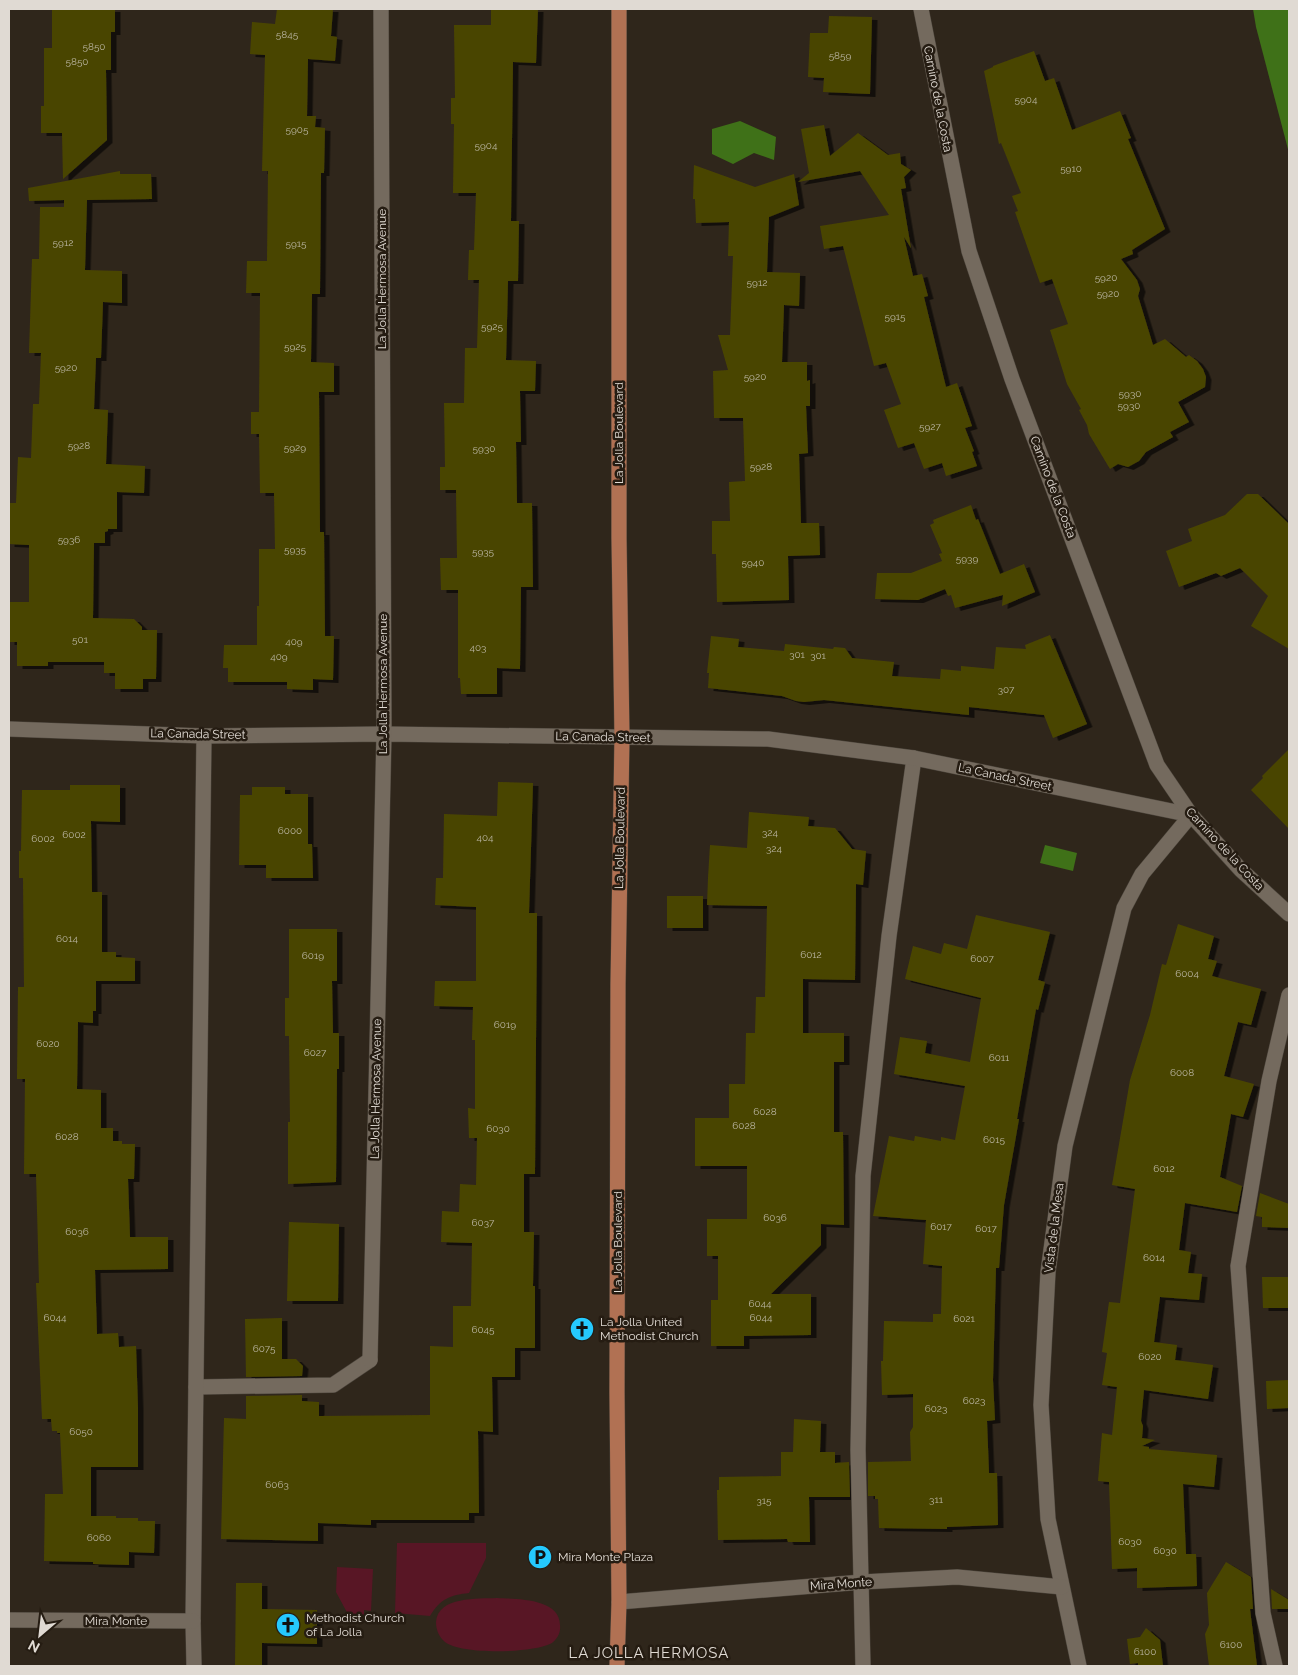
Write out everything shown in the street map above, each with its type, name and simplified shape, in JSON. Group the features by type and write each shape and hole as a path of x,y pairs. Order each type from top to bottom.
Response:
{"main road":[{"name":"La Jolla Boulevard","path":"617,1666 620,1602 617,1393 619,889 622,737 619,538 619,9"}],"street":[{"name":"La Jolla Hermosa Avenue","path":"196,1387 333,1385 370,1360 384,734 381,9"},
{"name":"Camino de la Costa","path":"921,9 969,251 1015,388 1157,765 1191,815 1241,870 1289,914"},
{"name":"La Canada Street","path":"9,729 204,736 384,734 768,739 914,758 1191,815"},
{"path":"194,1666 204,736"},
{"path":"863,1666 858,1450 863,1176 889,936 914,758"},
{"name":"Vista de la Mesa","path":"1079,1666 1048,1519 1041,1405 1048,1272 1065,1146 1124,908 1142,874 1191,815"},
{"path":"1274,1666 1264,1613 1238,1266 1269,1081 1289,995"},
{"name":"Mira Monte","path":"620,1602 862,1582 957,1577 1062,1587"},
{"name":"Mira Monte","path":"9,1620 193,1621"}],"shaded area":[{"path":"1253,9 1289,9 1289,153 1256,27"},
{"path":"740,121 776,137 774,160 754,153 733,164 712,154 712,129"},
{"path":"1045,845 1077,853 1073,871 1040,863"},
{"path":"397,1543 486,1543 486,1558 469,1593 446,1599 430,1616 395,1613"},
{"path":"337,1567 373,1569 371,1611 364,1610 364,1619 350,1618 336,1592"},
{"path":"497,1598 536,1602 553,1610 558,1616 560,1625 557,1638 550,1644 541,1647 513,1651 481,1651 454,1646 441,1638 437,1631 436,1622 438,1614 444,1607 451,1603 470,1599"}],"building":[{"path":"52,9 115,9 115,32 111,32 111,70 106,70 107,140 63,179 62,133 41,133 41,106 44,106 44,48 52,48"},
{"path":"277,9 333,9 331,36 337,37 335,61 308,59 307,116 316,116 315,127 325,128 324,173 321,173 320,294 312,294 311,362 334,363 334,392 319,392 320,532 324,532 325,636 334,636 333,680 313,679 313,690 287,689 287,682 228,682 228,668 223,668 224,645 257,645 259,549 275,549 274,493 260,493 259,434 251,434 251,412 259,412 260,293 246,293 247,261 267,261 268,171 262,171 265,55 250,54 252,22 275,24"},
{"path":"491,9 538,9 536,63 513,62 511,221 519,221 518,281 508,281 506,360 536,361 535,391 520,391 521,442 516,442 517,503 532,503 533,587 521,587 520,669 497,668 497,694 461,694 460,678 458,678 458,590 441,590 440,558 457,558 456,490 440,490 440,467 445,467 444,403 464,403 465,348 477,348 479,280 468,280 469,250 474,250 476,193 453,193 454,124 451,124 451,98 455,98 454,25 491,25"},
{"path":"829,16 872,17 870,94 823,92 824,78 808,77 810,33 828,33"},
{"path":"1034,51 1045,81 1054,78 1072,130 1120,111 1131,138 1128,139 1165,229 1132,250 1133,254 1121,259 1137,280 1140,289 1138,296 1153,345 1165,339 1186,357 1189,355 1197,361 1206,377 1205,387 1178,402 1189,422 1170,432 1173,437 1146,452 1139,461 1128,467 1118,464 1110,469 1089,434 1087,425 1079,410 1081,409 1067,384 1050,330 1068,324 1052,279 1040,283 1015,212 1018,211 1012,196 1021,193 1001,143 999,144 984,71"},
{"path":"824,125 830,156 858,133 888,155 900,153 901,164 911,170 904,177 906,188 901,189 911,248 904,237 913,276 922,274 928,296 924,297 946,387 957,383 972,426 965,428 974,451 972,452 977,466 946,476 942,463 924,469 914,443 898,448 884,410 901,404 886,363 874,366 843,246 824,249 820,226 889,215 860,171 798,182 809,173 801,129"},
{"path":"694,165 755,187 794,174 799,205 769,217 767,272 800,273 799,306 784,305 782,362 807,362 807,381 810,380 810,406 806,406 808,453 799,454 801,523 819,523 820,555 788,556 789,600 717,602 716,554 712,554 712,521 730,521 729,482 745,481 743,418 714,418 713,371 728,370 718,335 730,335 733,256 728,256 729,222 696,223 695,199 693,199"},
{"path":"120,171 120,174 151,174 152,199 87,200 85,270 122,271 122,303 103,302 101,358 96,358 94,409 108,410 106,464 145,466 144,493 117,492 117,529 108,529 105,532 105,543 94,543 93,618 134,619 142,627 142,630 157,630 156,679 143,679 143,689 115,689 115,673 104,673 104,662 48,662 48,666 17,666 17,642 9,642 9,602 29,602 29,545 9,544 9,503 16,503 18,457 31,458 33,404 39,404 41,353 29,353 32,259 39,259 40,207 64,207 64,200 29,201 28,188"},
{"path":"1247,494 1258,494 1289,524 1289,649 1251,626 1268,596 1240,568 1221,576 1216,573 1179,587 1166,551 1192,541 1188,529 1225,515"},
{"path":"971,505 1000,574 1024,564 1035,592 1002,606 1003,595 955,608 951,595 948,596 945,589 918,600 875,599 877,573 911,573 942,561 939,554 942,553 930,525 934,523 933,520"},
{"path":"1050,635 1087,724 1053,738 1044,715 969,707 969,715 824,700 804,702 782,696 708,688 709,673 707,673 711,636 739,639 738,647 784,651 785,644 833,649 834,647 845,648 852,658 894,662 892,676 940,679 941,669 961,671 961,666 994,669 996,647 1026,649 1025,645"},
{"path":"1289,749 1289,829 1251,790"},
{"path":"498,782 533,783 529,913 537,913 535,1174 524,1174 524,1232 534,1232 535,1348 515,1348 515,1377 492,1377 493,1432 478,1431 479,1513 469,1513 469,1520 371,1520 371,1525 318,1523 318,1541 221,1539 224,1418 246,1419 246,1396 302,1395 302,1401 319,1402 319,1416 430,1415 430,1346 453,1347 453,1306 471,1306 472,1243 441,1242 442,1211 459,1212 460,1184 476,1185 477,1138 469,1138 468,1108 475,1109 475,1040 472,1040 473,1007 434,1006 435,981 476,981 476,907 435,905 436,878 443,878 444,814 497,816"},
{"path":"70,785 120,785 120,822 91,821 92,892 102,892 102,952 116,952 116,957 135,958 135,981 96,981 96,1011 93,1011 93,1023 78,1022 77,1089 101,1090 101,1128 113,1128 113,1141 122,1141 122,1144 135,1144 134,1179 128,1179 130,1237 168,1237 168,1269 95,1270 97,1334 118,1333 119,1347 136,1346 138,1467 91,1467 91,1516 116,1516 116,1518 138,1518 138,1521 155,1521 154,1553 129,1552 129,1565 44,1561 45,1494 63,1494 60,1433 52,1431 51,1419 42,1419 36,1283 39,1283 36,1174 24,1174 25,1079 17,1079 18,987 24,987 23,878 19,878 19,851 21,851 22,790 70,790"},
{"path":"252,787 285,787 285,794 308,794 308,844 312,844 313,878 266,878 266,865 239,865 240,795 252,795"},
{"path":"749,812 809,817 808,826 835,828 852,849 866,851 863,885 856,884 855,980 803,979 803,1033 844,1033 844,1062 834,1062 834,1132 843,1132 844,1225 821,1224 821,1245 771,1294 811,1294 811,1335 744,1336 744,1346 711,1346 711,1300 718,1300 718,1256 707,1256 707,1219 747,1219 747,1166 695,1166 695,1118 729,1118 729,1084 745,1084 746,1033 755,1033 756,997 765,997 767,906 707,905 710,845 747,848"},
{"path":"667,896 703,896 703,928 667,928"},
{"path":"976,915 1050,932 1038,980 1045,982 1038,1010 1036,1009 1017,1119 1019,1119 1004,1205 999,1268 996,1268 993,1380 995,1420 987,1421 989,1473 997,1473 998,1525 947,1527 947,1529 879,1528 878,1499 875,1499 875,1496 868,1496 868,1462 911,1461 910,1432 913,1427 913,1394 882,1395 881,1361 883,1361 884,1321 933,1322 933,1314 941,1314 942,1266 923,1264 926,1220 873,1216 889,1136 914,1141 915,1136 941,1141 941,1137 955,1140 965,1086 894,1074 900,1037 927,1041 925,1053 970,1062 981,998 905,979 913,946 941,954 944,943 967,949"},
{"path":"1178,924 1214,936 1208,959 1217,961 1212,976 1261,989 1251,1025 1238,1022 1224,1076 1254,1084 1243,1117 1231,1114 1220,1177 1242,1186 1237,1212 1185,1203 1179,1250 1191,1252 1188,1273 1202,1274 1199,1300 1160,1297 1154,1342 1177,1345 1175,1360 1213,1365 1208,1399 1144,1390 1141,1421 1143,1426 1142,1438 1155,1440 1142,1446 1149,1447 1149,1449 1217,1455 1214,1487 1183,1484 1186,1554 1196,1554 1197,1586 1137,1588 1137,1568 1112,1569 1109,1482 1098,1481 1102,1433 1112,1435 1117,1387 1102,1385 1107,1353 1102,1352 1109,1302 1120,1303 1135,1189 1112,1185 1130,1080 1150,1015 1162,964 1166,965"},
{"path":"289,929 337,929 337,981 332,981 333,1033 339,1033 336,1182 288,1184 288,1122 290,1122 289,1036 285,1036 285,998 289,998"},
{"path":"1260,1193 1289,1204 1289,1228 1262,1227 1262,1217 1256,1216"},
{"path":"289,1222 339,1224 338,1301 287,1301"},
{"path":"1262,1277 1289,1277 1289,1308 1263,1308"},
{"path":"282,1318 282,1359 296,1359 303,1366 302,1376 246,1377 245,1319"},
{"path":"1289,1380 1289,1408 1267,1409 1266,1381"},
{"path":"794,1419 821,1421 820,1452 835,1452 835,1463 849,1462 850,1497 809,1497 810,1542 788,1542 787,1539 718,1540 717,1490 719,1490 719,1477 781,1476 781,1452 793,1452"},
{"path":"1226,1562 1251,1577 1253,1609 1250,1609 1257,1666 1209,1666 1205,1634 1209,1625 1207,1593"},
{"path":"236,1583 262,1583 262,1609 317,1610 317,1644 262,1643 262,1666 235,1666"},
{"path":"1271,1589 1289,1600 1289,1609 1272,1609"},
{"path":"1146,1628 1160,1640 1163,1666 1138,1666 1138,1663 1130,1664 1127,1639 1140,1637"}],"place":[{"name":"La Jolla United Methodist Church","path":"582,1329"},
{"name":"Mira Monte Plaza","path":"540,1557"},
{"name":"Methodist Church of La Jolla","path":"288,1625"}],"district":[{"name":"LA JOLLA HERMOSA","path":"649,1653"}]}
